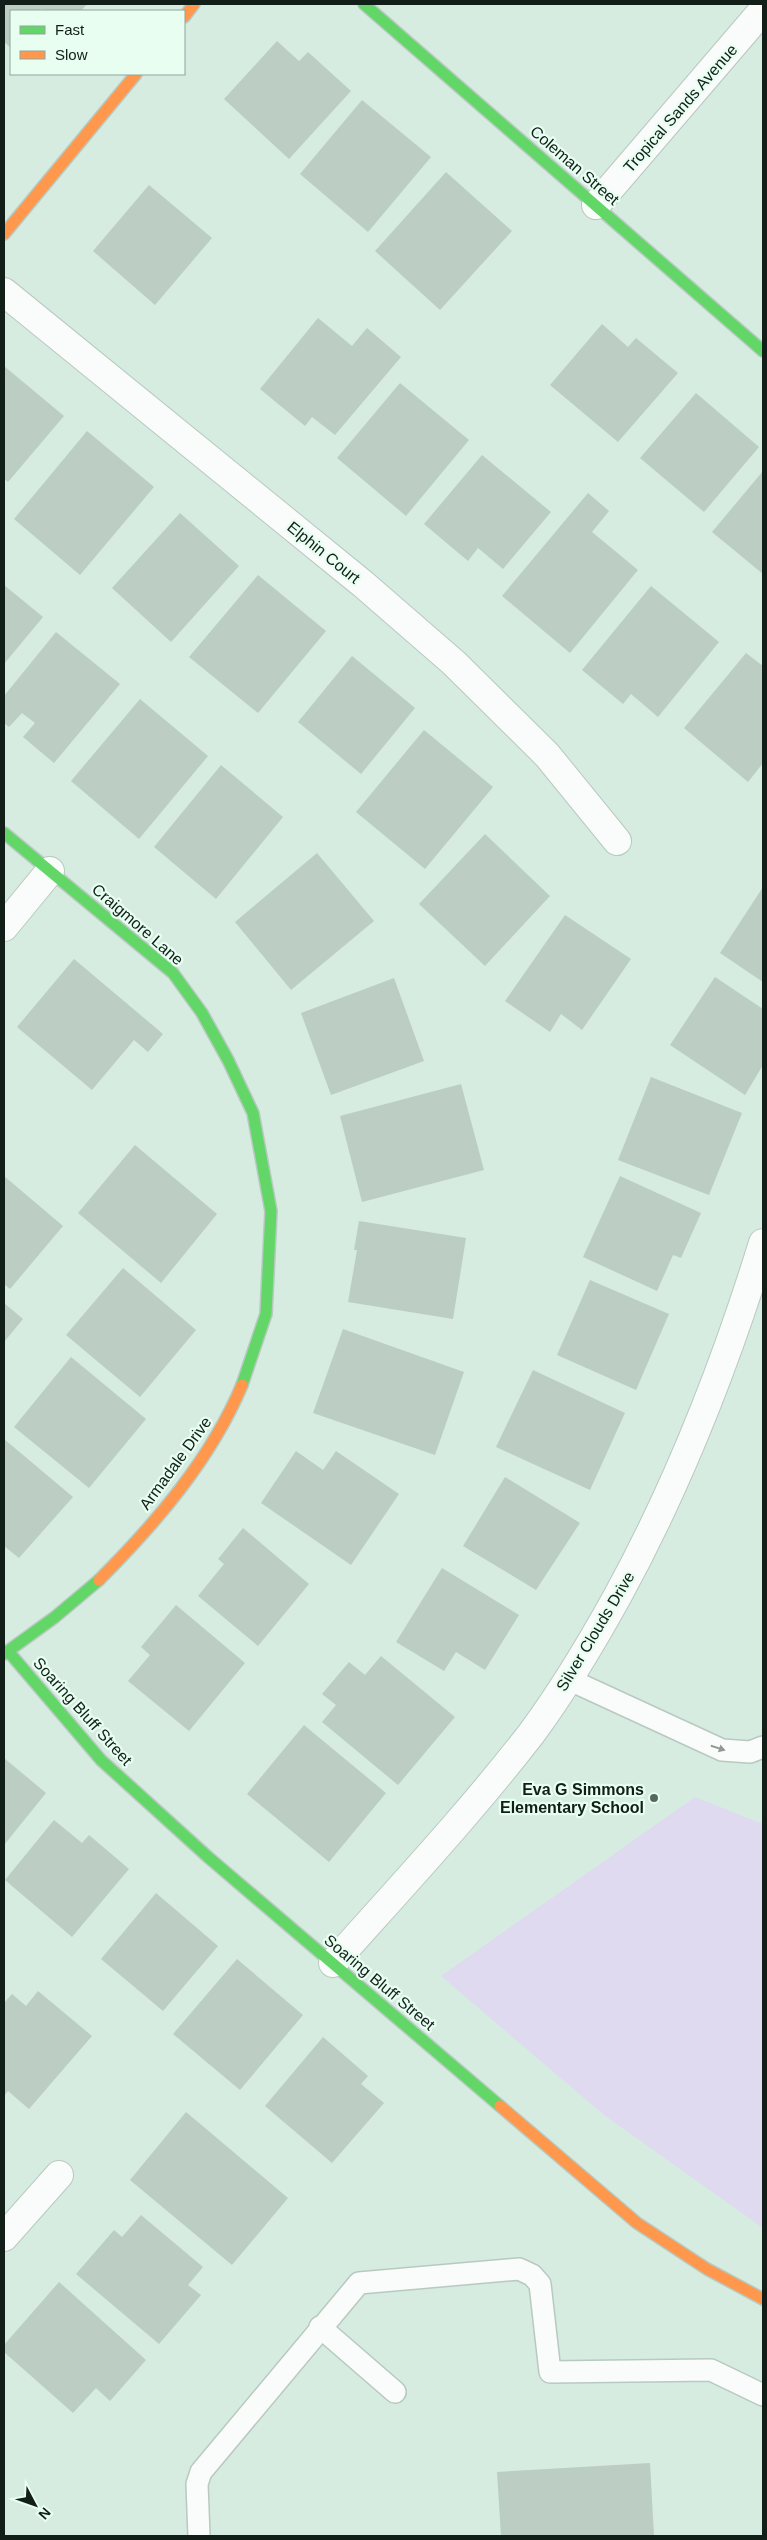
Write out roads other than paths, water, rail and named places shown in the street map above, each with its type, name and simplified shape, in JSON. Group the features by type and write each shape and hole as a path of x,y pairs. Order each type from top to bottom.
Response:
{"street":[{"path":"185,16 194,4"},
{"name":"Coleman Street","path":"364,4 763,351"},
{"name":"Tropical Sands Avenue","path":"596,205 763,10"},
{"path":"4,234 135,75"},
{"name":"Elphin Court","path":"4,292 363,584 454,663 547,755 617,841"},
{"name":"Craigmore Lane","path":"4,834 173,973 202,1013 228,1060 253,1113"},
{"path":"4,927 50,871"},
{"name":"Armadale Drive","path":"6,1653 94,1584 127,1552 198,1464 228,1419 251,1364 267,1305 271,1211 263,1158 253,1113"},
{"name":"Silver Clouds Drive","path":"332,1963 470,1807 532,1733 590,1646 644,1547 683,1466 738,1326 763,1243"},
{"name":"Soaring Bluff Street","path":"6,1653 101,1760 208,1857 332,1963 637,2223 706,2269 763,2300"},
{"path":"4,2237 59,2175"}],"lane":[{"path":"568,1678 722,1750 750,1752 763,1747"},
{"path":"199,2536 197,2484 201,2472 359,2283 519,2270 532,2275 540,2284 550,2372 711,2370 763,2395"},
{"path":"320,2328 395,2392"}],"place":[{"name":"Eva G Simmons Elementary School","path":"654,1798"}]}
